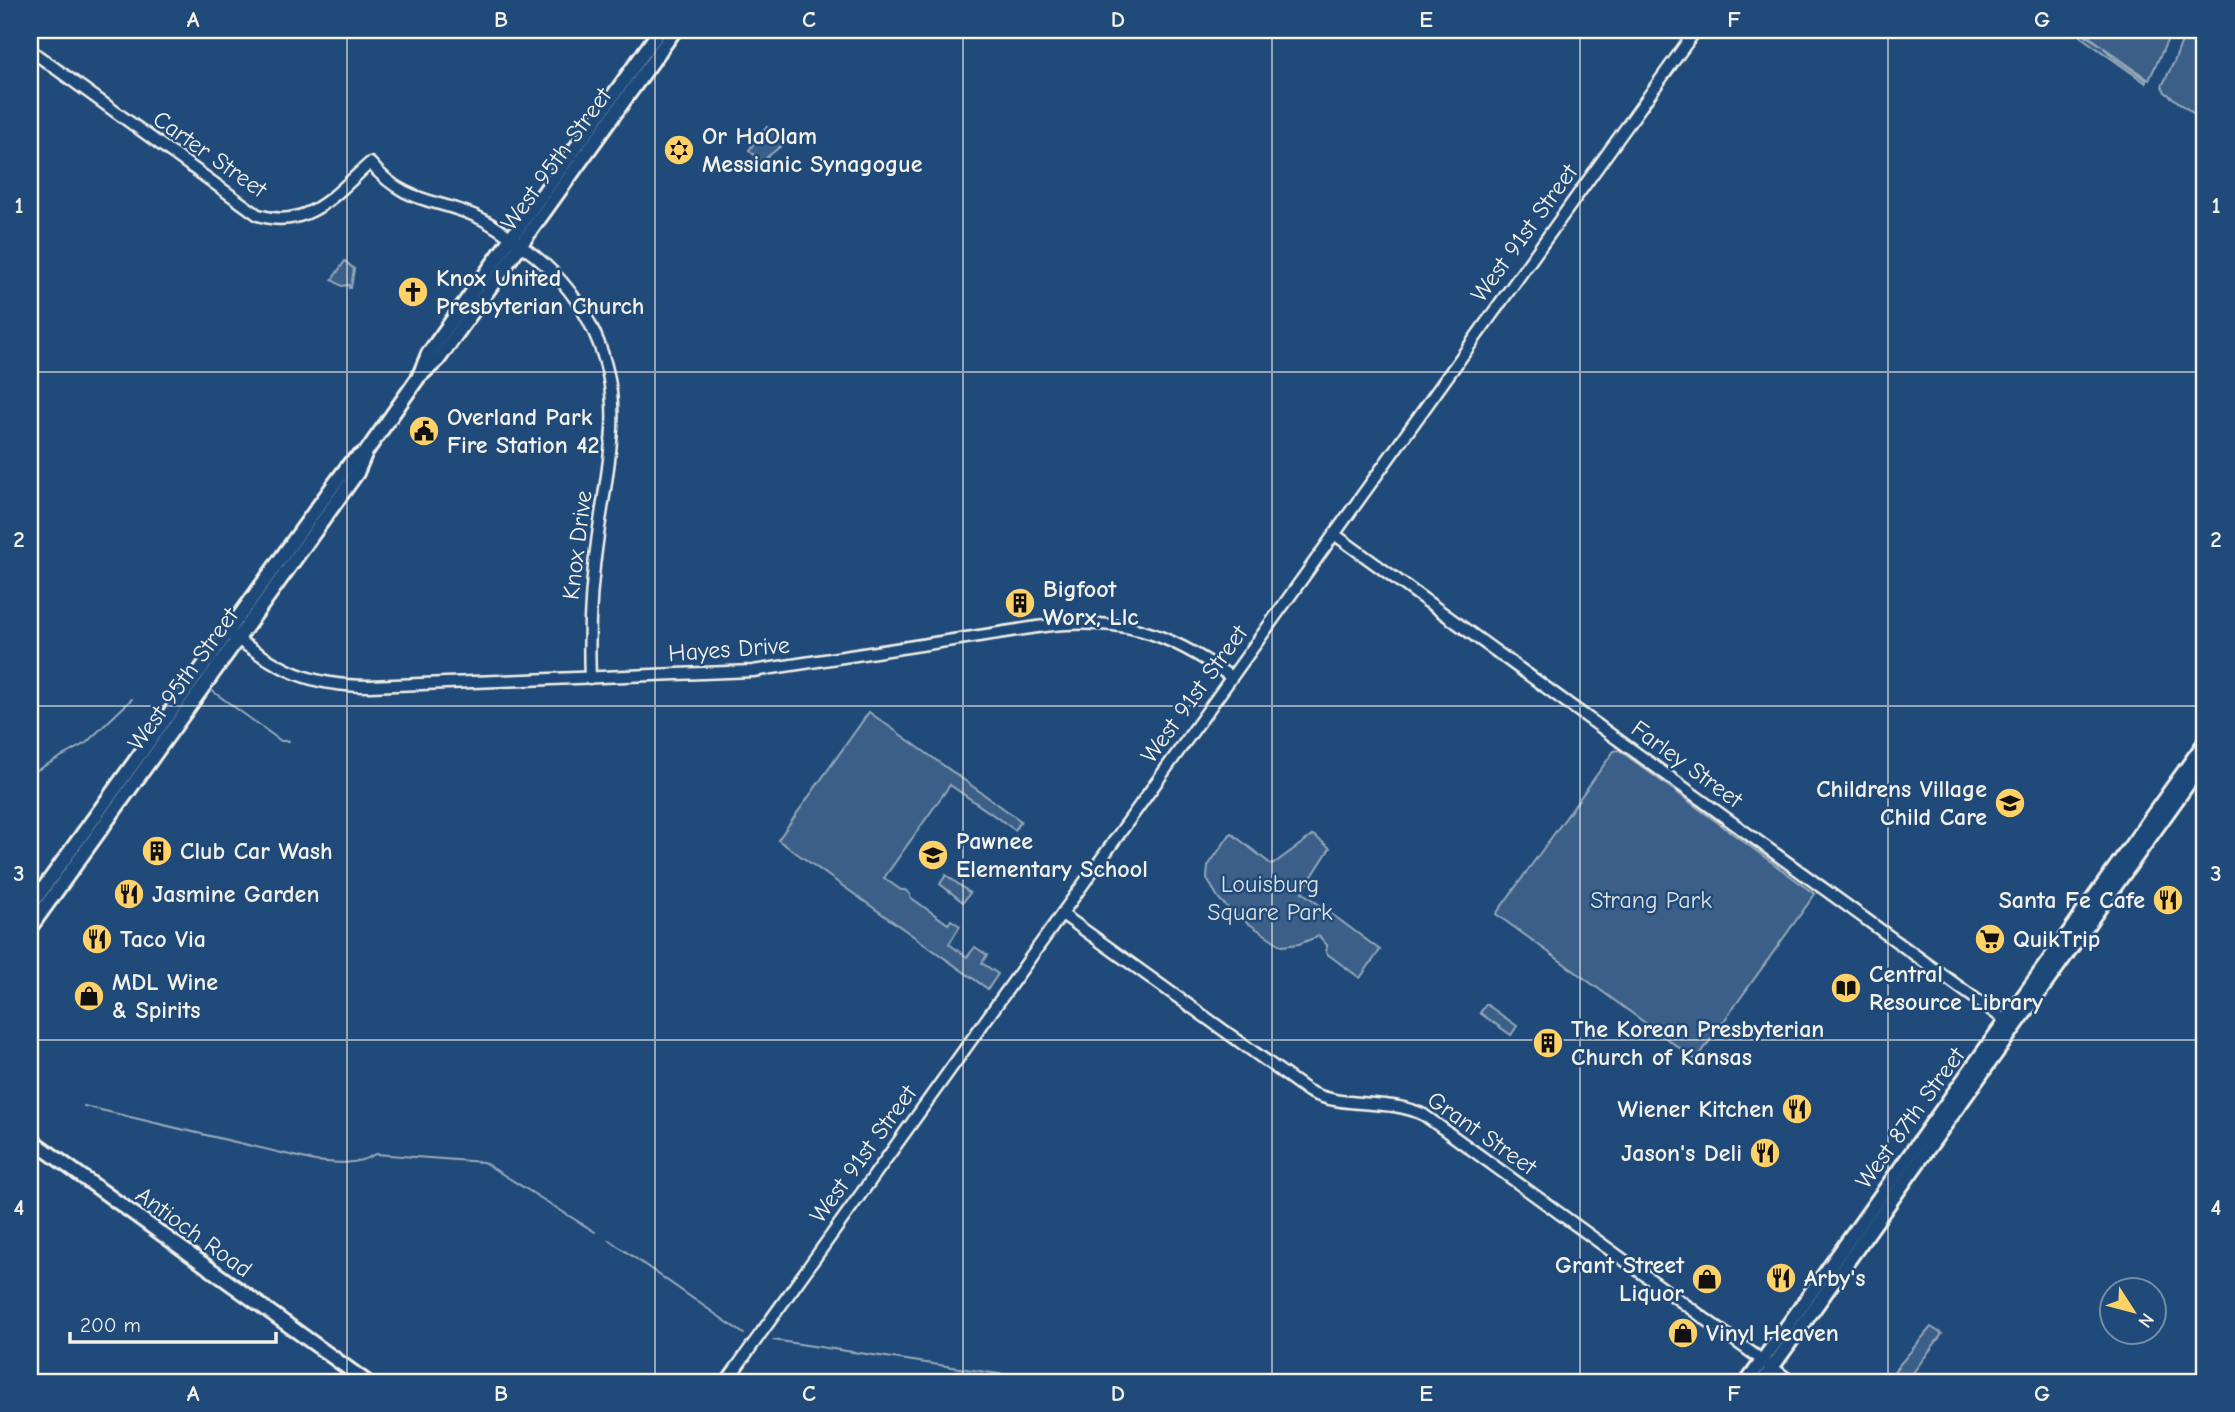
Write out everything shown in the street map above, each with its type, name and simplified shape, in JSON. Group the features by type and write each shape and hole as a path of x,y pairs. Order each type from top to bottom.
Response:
{"main road":[{"name":"West 95th Street","path":"515,242 660,30"},
{"name":"West 95th Street","path":"30,928 335,483 350,463 366,452 418,378 428,354 675,30"},
{"name":"West 95th Street","path":"30,907 232,635"},
{"name":"West 87th Street","path":"2011,1024 2205,742"},
{"name":"West 87th Street","path":"1747,1382 1767,1364 2205,760"},
{"name":"Antioch Road","path":"30,1139 367,1382"},
{"name":"West 87th Street","path":"1762,1382 1767,1364"}],"street":[{"name":"West 91st Street","path":"726,1382 1696,30"},
{"name":"Carter Street","path":"30,50 245,206 269,219 296,218 319,208 370,163"},
{"name":"Knox Drive","path":"370,163 385,178 409,194 471,214 515,242 551,271 573,295 596,334 609,379 612,428 591,590 590,678"},
{"name":"Farley Street","path":"1334,534 2011,1024"},
{"name":"Hayes Drive","path":"232,635 262,657 293,673 311,680 347,686 753,671 1083,622 1129,627 1164,637 1190,649 1231,677"},
{"name":"Grant Street","path":"1062,914 1308,1091 1328,1099 1407,1108 1436,1122 1792,1382"}],"green space":[{"path":"2081,30 2172,30 2149,80 2103,47 2146,80 2146,83 2081,37 2081,33 2102,46"},
{"path":"2186,30 2205,30 2205,122 2165,92 2162,86"},
{"path":"767,127 786,142 761,162 749,150"},
{"path":"345,261 354,269 351,288 332,280"},
{"path":"869,712 1021,821 1015,830 950,785 884,878 905,890 910,897 948,924 951,920 960,926 949,944 967,957 975,947 987,955 982,963 998,974 988,989 778,840"},
{"name":"Strang Park","path":"1619,750 1815,894 1696,1060 1496,914 1614,751"},
{"name":"Louisburg Square Park","path":"1231,833 1272,865 1313,835 1330,848 1302,892 1380,950 1360,978 1326,953 1327,945 1319,936 1299,944 1282,946 1233,913 1219,899 1207,879 1208,866"},
{"path":"946,875 970,893 963,902 940,884"},
{"path":"1486,1004 1517,1026 1511,1035 1480,1013"},
{"path":"1931,1327 1942,1334 1906,1382 1898,1382 1890,1376"}],"waterway":[{"path":"211,690 281,741 289,741"},
{"path":"30,774 86,743 132,699"},
{"path":"84,1106 315,1161 353,1162 375,1154 483,1162 595,1232"},
{"path":"609,1240 744,1334"},
{"path":"773,1340 1052,1382"}],"place":[{"name":"Or HaOlam Messianic Synagogue","path":"679,150"},
{"name":"Knox United Presbyterian Church","path":"413,292"},
{"name":"Overland Park Fire Station 42","path":"424,431"},
{"name":"Bigfoot Worx, Llc","path":"1020,603"},
{"name":"Childrens Village Child Care","path":"2010,803"},
{"name":"Club Car Wash","path":"157,851"},
{"name":"Pawnee Elementary School","path":"933,855"},
{"name":"Jasmine Garden","path":"129,894"},
{"name":"Santa Fe Cafe","path":"2168,900"},
{"name":"Taco Via","path":"97,939"},
{"name":"QuikTrip","path":"1990,939"},
{"name":"Central Resource Library","path":"1846,988"},
{"name":"MDL Wine & Spirits","path":"89,996"},
{"name":"The Korean Presbyterian Church of Kansas","path":"1548,1043"},
{"name":"Wiener Kitchen","path":"1797,1109"},
{"name":"Jason's Deli","path":"1765,1153"},
{"name":"Arby's","path":"1781,1278"},
{"name":"Grant Street Liquor","path":"1707,1279"},
{"name":"Vinyl Heaven","path":"1683,1333"}]}
